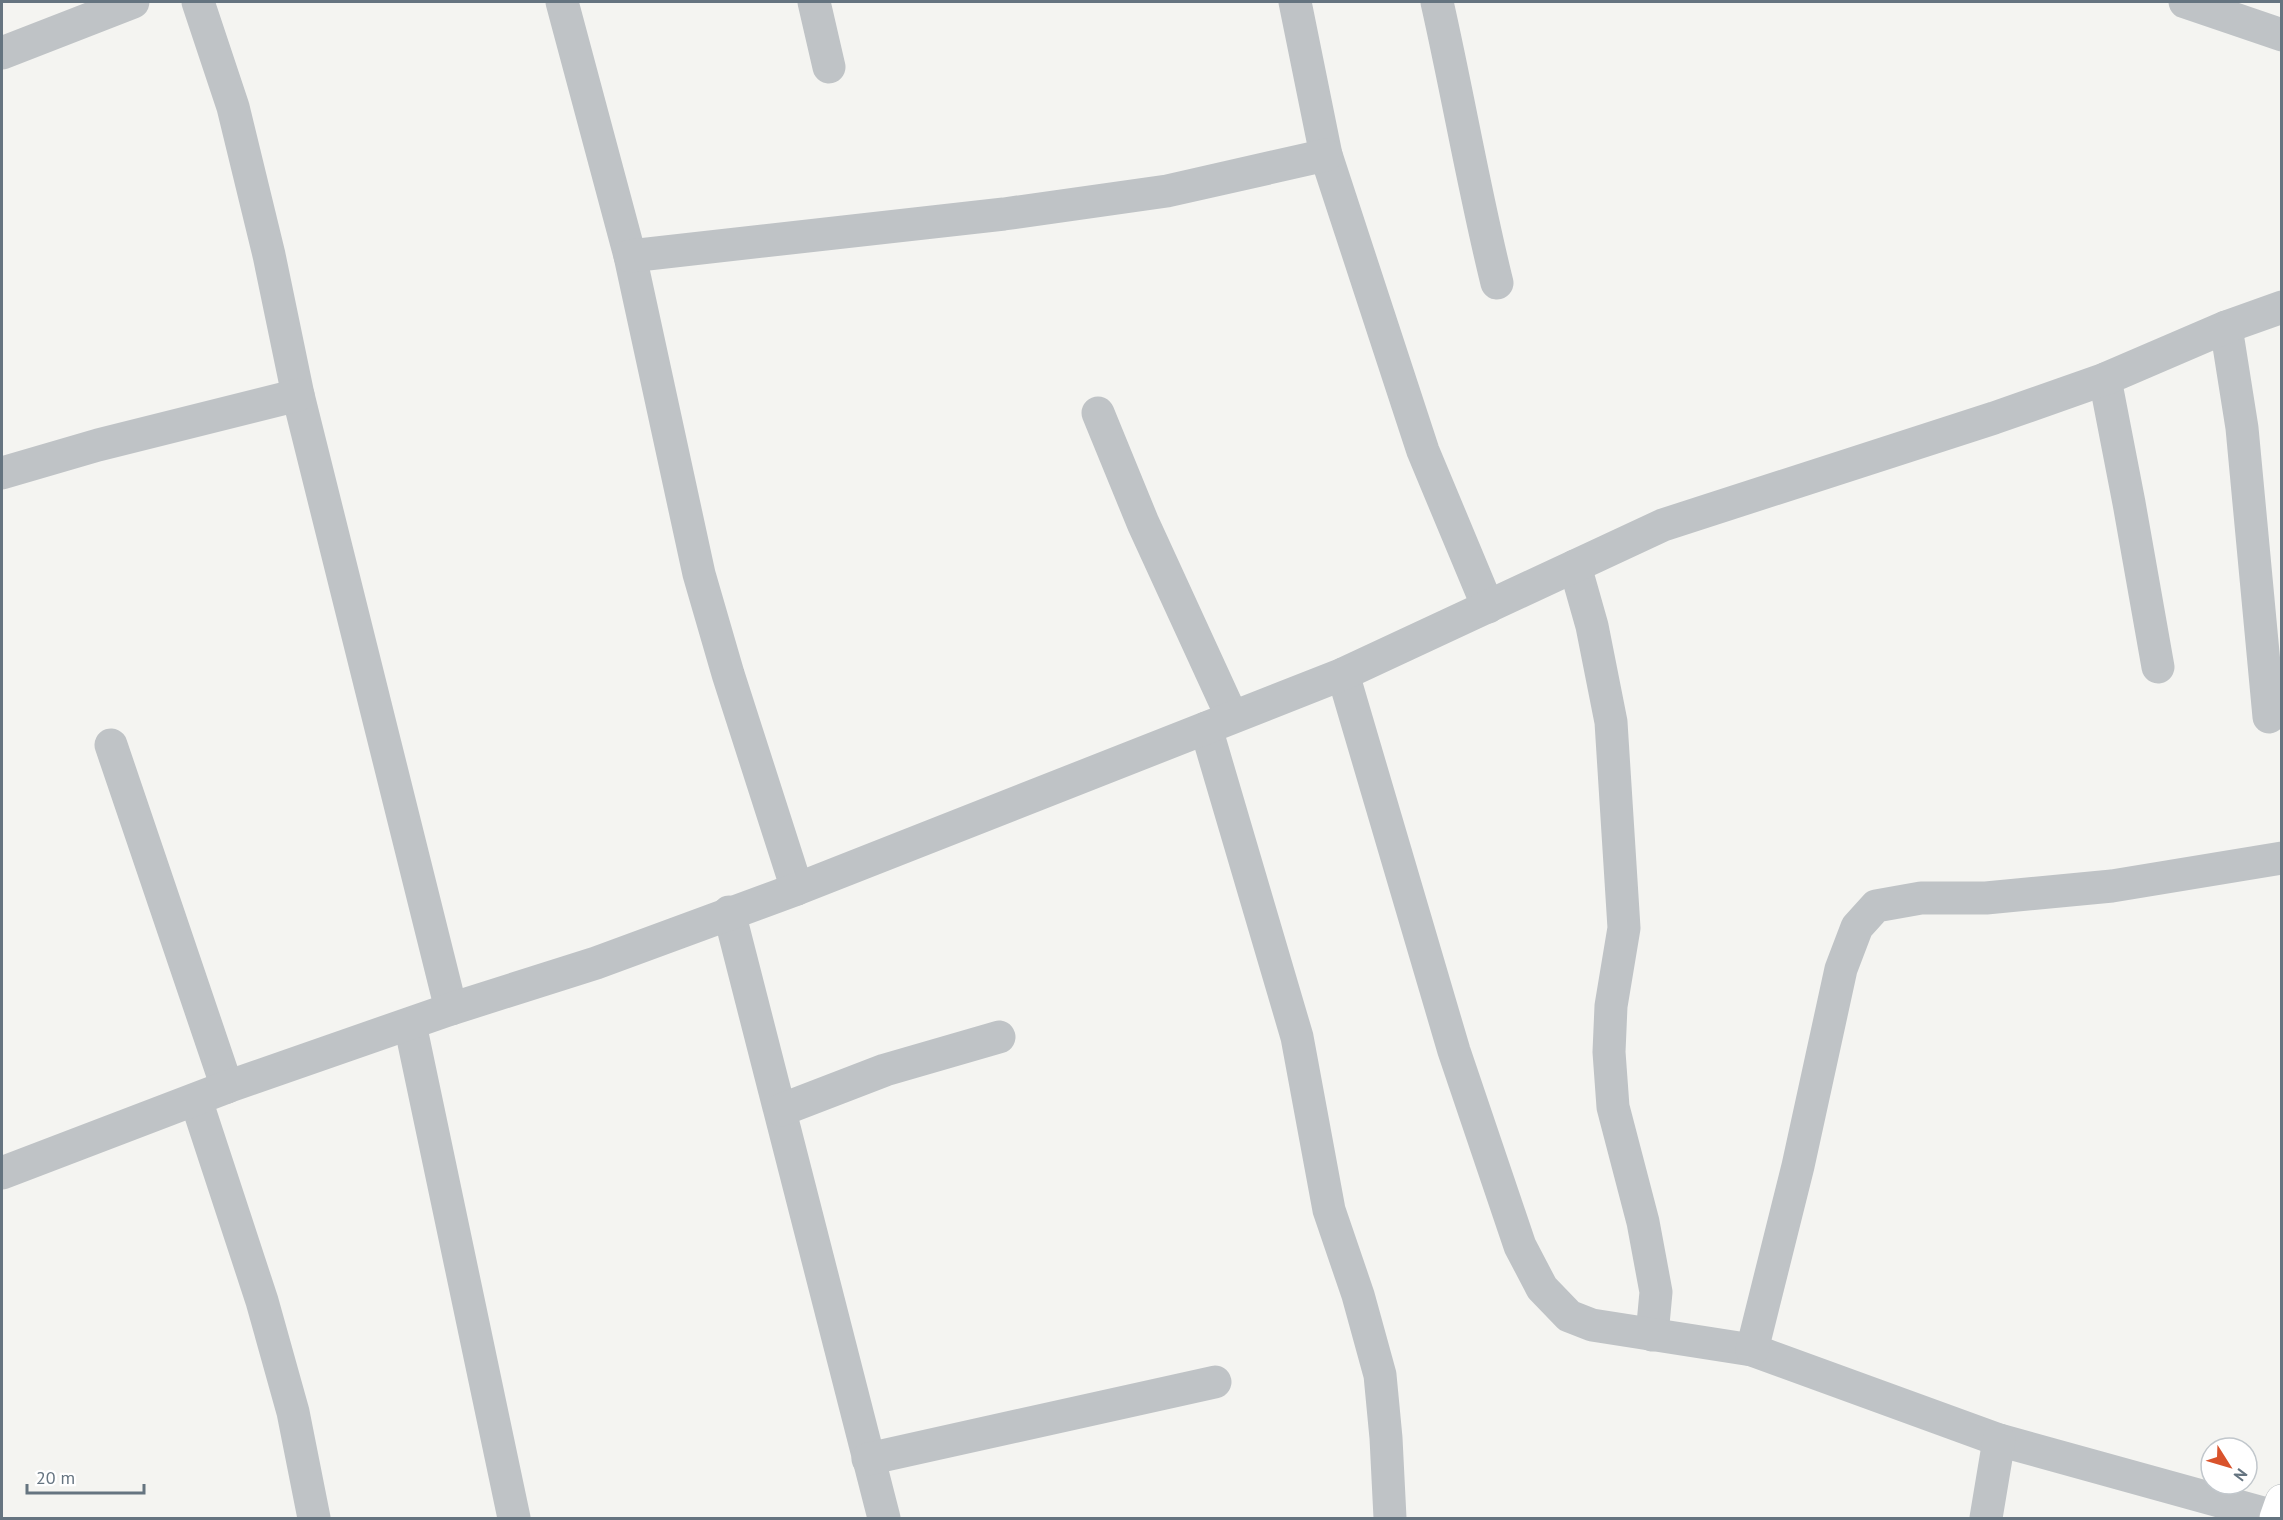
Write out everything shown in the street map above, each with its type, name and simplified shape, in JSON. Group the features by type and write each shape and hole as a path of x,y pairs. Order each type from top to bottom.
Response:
{"street":[{"path":"2,53 133,2"},
{"path":"198,2 232,107 268,255 298,395 451,1009"},
{"path":"562,2 630,256 699,574 797,889"},
{"path":"814,2 829,67"},
{"path":"1294,2 1326,155 1423,451 1488,607"},
{"path":"1437,2 1466,134 1479,213 1497,283"},
{"path":"2185,2 2282,34"},
{"path":"630,256 1004,214 1167,191 1326,155"},
{"path":"2,1173 227,1087 451,1009 596,963 729,912 797,889 1343,674 1663,525 2105,380 2226,327 2282,307"},
{"path":"2226,327 2242,428 2269,717"},
{"path":"2105,380 2157,667"},
{"path":"2,473 98,445 298,395"},
{"path":"1098,413 1143,523 1219,723 1297,1037 1329,1210 1358,1294 1380,1375 1390,1518"},
{"path":"1575,566 1592,626 1611,722 1624,928 1611,1006 1609,1052 1613,1107 1642,1222 1656,1292 1652,1335"},
{"path":"1343,674 1454,1051 1520,1246 1542,1288 1569,1316 1592,1325 1752,1350 1999,1440 2278,1512"},
{"path":"111,745 227,1087"},
{"path":"1752,1350 1798,1166 1841,969 1857,927 1876,906 1921,898 1986,898 2112,886 2282,858"},
{"path":"729,912 884,1518"},
{"path":"410,1024 514,1518"},
{"path":"781,1110 885,1070 999,1037"},
{"path":"196,1100 266,1312 293,1412 314,1518"},
{"path":"868,1459 1215,1382"},
{"path":"1986,1518 1999,1440"}]}
